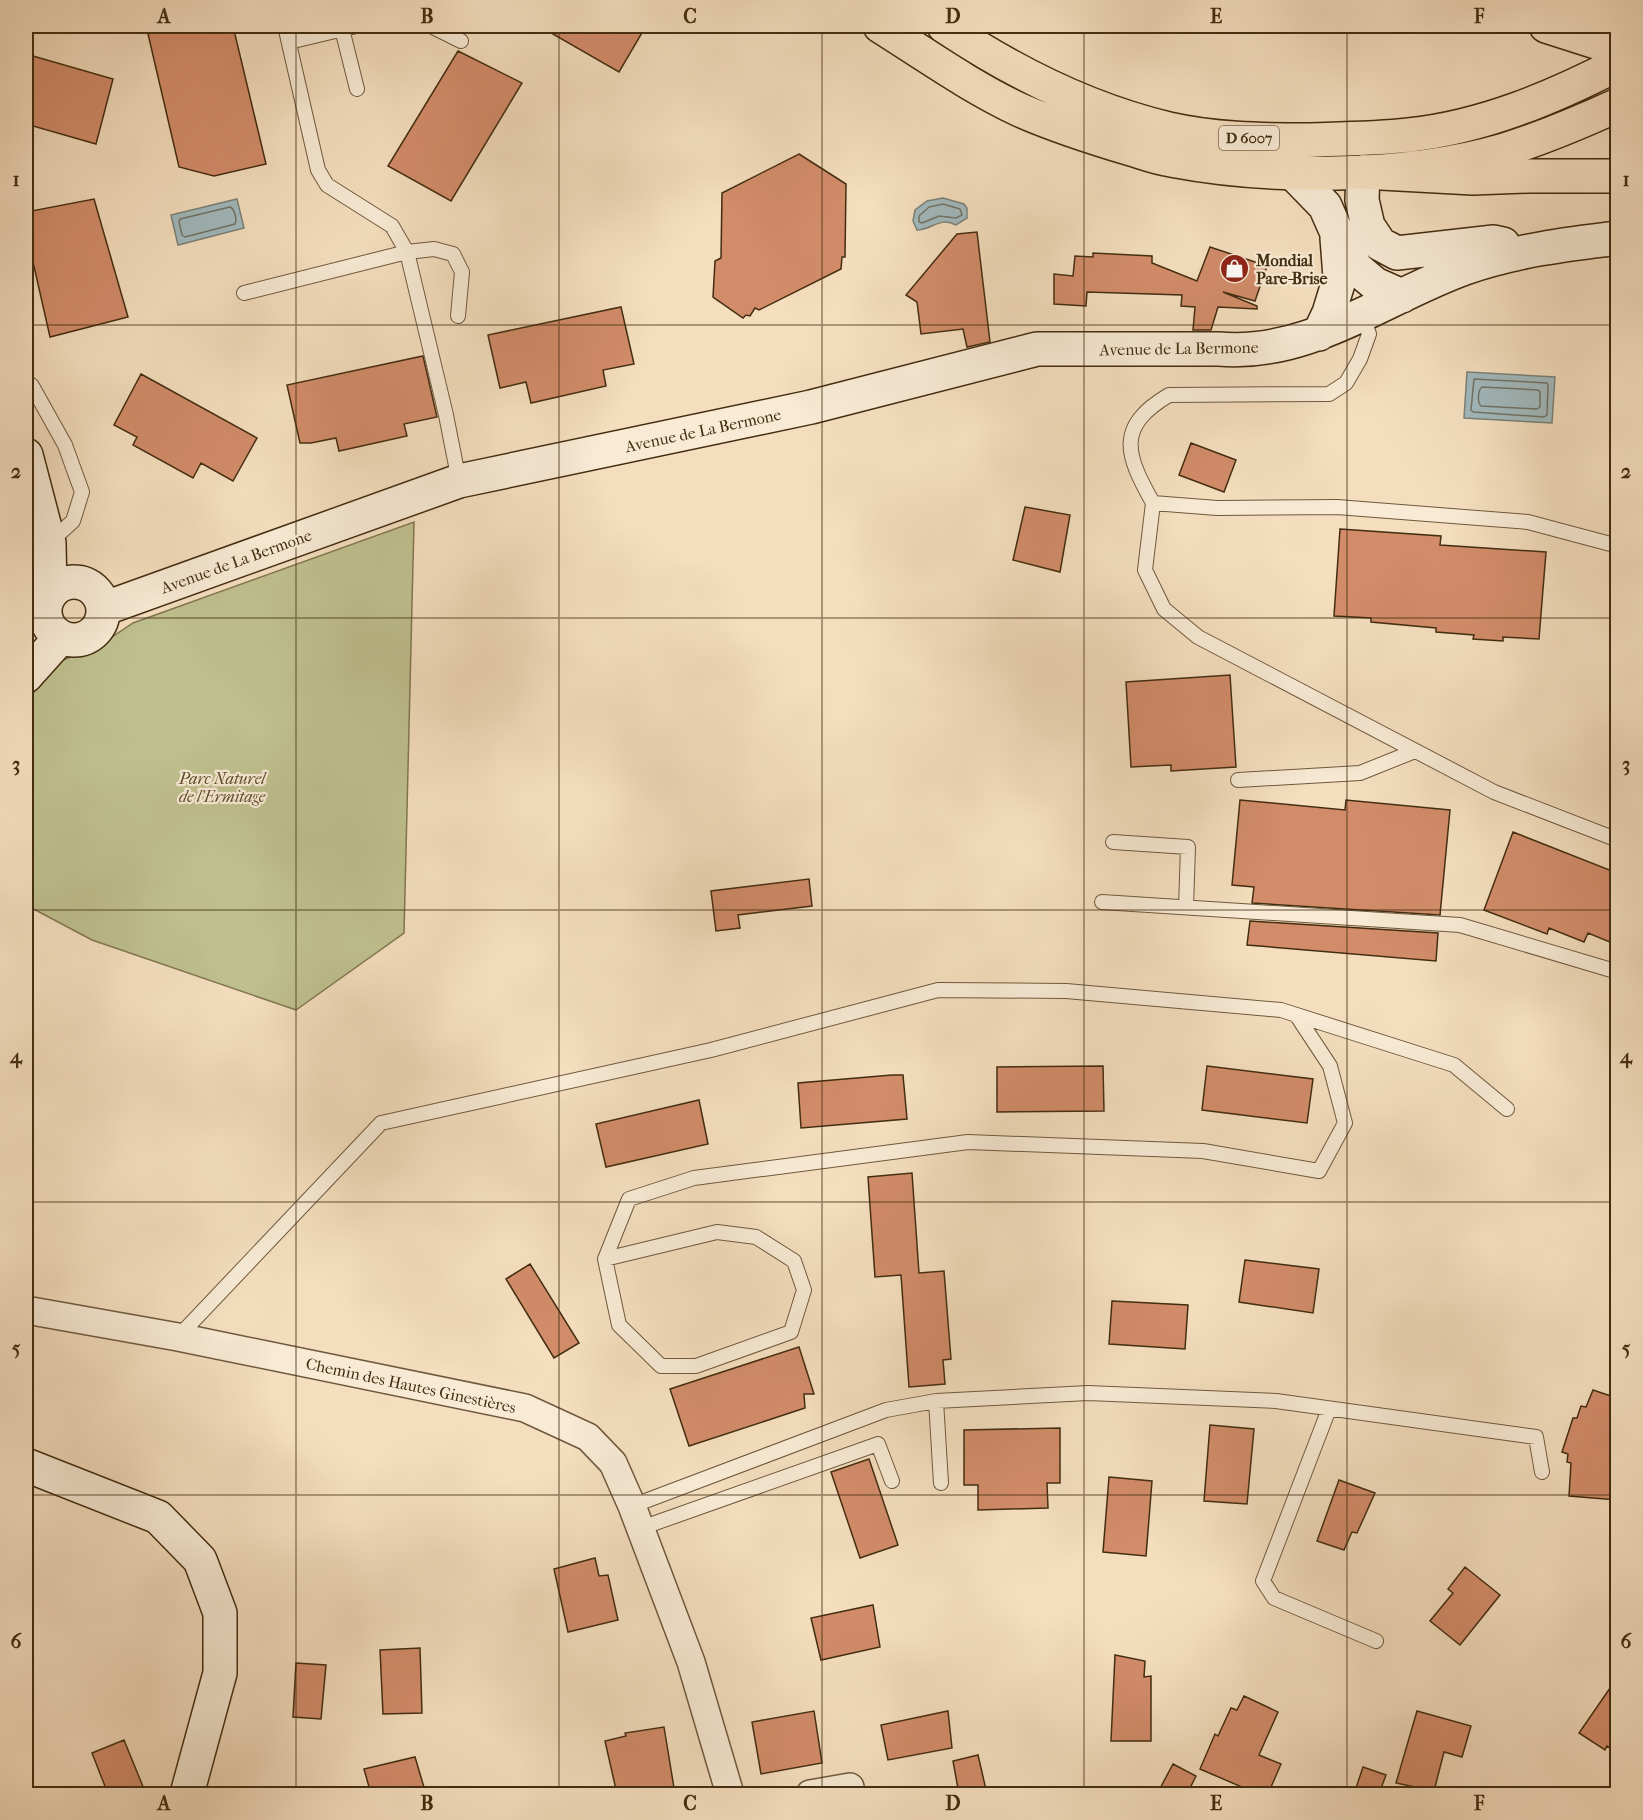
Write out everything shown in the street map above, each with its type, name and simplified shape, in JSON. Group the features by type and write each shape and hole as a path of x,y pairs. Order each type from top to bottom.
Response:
{"main road":[{"name":"D 6007","path":"880,26 954,74 1020,110 1090,137 1169,160 1232,169 1363,172 1445,163 1503,150 1553,133 1609,109"},
{"name":"D 6007","path":"944,26 1040,83 1103,108 1170,129 1234,137 1342,139 1410,135 1471,123 1526,106 1570,89 1617,64"},
{"path":"1546,26 1617,49"},
{"path":"1363,172 1473,178 1617,176"}],"street":[{"path":"1291,171 1325,206 1356,268 1375,284 1402,296"},
{"path":"1363,172 1362,200 1368,226 1380,244 1396,253 1494,242 1534,250 1617,238"},
{"path":"1319,334 1329,313 1340,276 1337,233"},
{"name":"Avenue de La Bermone","path":"103,609 459,481 812,407 1037,349 1237,350 1271,347 1319,334 1465,268 1534,250"},
{"path":"26,455 49,543 50,593 44,610 45,618 48,626 62,637 69,640 86,638 99,626 103,609 96,593 69,570 49,543"},
{"path":"50,593 64,584 77,582 83,584"},
{"path":"26,676 62,637"},
{"name":"Chemin des Hautes Ginestières","path":"26,1310 178,1337 525,1408 588,1437 613,1463 637,1517 691,1662 730,1794"},
{"path":"26,1466 158,1517 200,1560 220,1613 220,1673 187,1794"},
{"path":"810,1794 850,1787"}],"lane":[{"path":"285,26 318,170 327,184 392,226 407,252 459,481"},
{"path":"289,42 356,26"},
{"path":"431,26 461,41"},
{"path":"342,29 357,89"},
{"path":"244,293 407,252 434,249 453,254 462,272 458,316"},
{"path":"1362,314 1369,334 1360,359 1346,383 1329,394 1169,395 1149,406 1136,421 1130,442 1135,470 1153,503 1145,570 1164,609 1198,637 1494,792 1617,840"},
{"path":"26,381 32,386 65,445 82,492 73,521 49,543"},
{"path":"1153,503 1217,508 1337,507 1528,522 1617,546"},
{"path":"1238,780 1360,774 1415,751"},
{"path":"1113,842 1188,847 1186,907"},
{"path":"1102,902 1460,925 1617,972"},
{"path":"178,1337 381,1123 711,1050 938,990 1066,991 1281,1010 1454,1065 1507,1109"},
{"path":"605,1259 717,1232 756,1237 794,1261 804,1290 791,1332 696,1366 661,1366 620,1325 605,1259 629,1199 694,1178 968,1142 1203,1151 1319,1171 1345,1123 1330,1066 1297,1016"},
{"path":"637,1517 886,1410 936,1401 1088,1393 1276,1401 1536,1437 1542,1472"},
{"path":"936,1401 941,1483"},
{"path":"1329,1409 1263,1581 1274,1598 1376,1641"},
{"path":"637,1517 878,1444 892,1481"}],"green space":[{"name":"Parc Naturel de l'Ermitage","path":"414,522 404,933 296,1010 92,940 26,905 26,701 63,660 97,647 133,623"}],"water":[{"path":"943,198 964,204 967,208 967,218 956,225 945,222 917,230 913,221 915,210 927,201"},
{"path":"237,199 244,228 178,245 171,215"},
{"path":"1467,372 1555,377 1552,423 1464,418"}],"building":[{"path":"176,26 233,26 266,164 214,176 179,167 148,34"},
{"path":"539,26 646,26 619,72"},
{"path":"458,51 522,83 451,201 388,166"},
{"path":"26,54 113,79 96,144 26,124"},
{"path":"799,154 846,184 845,257 842,257 841,269 759,310 755,308 750,316 746,315 743,318 713,297 715,261 721,258 722,193"},
{"path":"94,199 128,317 50,337 26,231 26,212"},
{"path":"977,232 990,342 967,347 963,329 921,334 917,302 906,295 957,234"},
{"path":"1210,247 1267,266 1255,301 1223,292 1257,306 1257,309 1218,307 1211,330 1193,330 1195,307 1181,306 1182,295 1087,292 1086,306 1054,304 1054,274 1073,276 1075,256 1093,257 1093,253 1152,256 1152,263 1197,281"},
{"path":"621,307 634,364 603,370 606,386 531,403 526,382 500,388 488,335"},
{"path":"423,356 437,417 404,424 407,436 339,451 336,438 300,443 287,385"},
{"path":"141,374 257,438 233,481 201,463 193,478 133,445 137,437 114,425"},
{"path":"1191,443 1236,460 1224,492 1179,475"},
{"path":"1025,507 1070,515 1060,572 1013,560"},
{"path":"1340,529 1441,536 1440,545 1546,552 1539,639 1503,637 1503,641 1473,639 1474,635 1436,632 1436,628 1371,622 1371,618 1334,616"},
{"path":"1230,675 1236,767 1171,771 1171,765 1131,767 1126,682"},
{"path":"1240,800 1345,810 1346,800 1450,810 1440,915 1252,903 1254,887 1232,885"},
{"path":"1513,832 1617,873 1617,945 1588,933 1584,942 1549,928 1547,934 1484,910"},
{"path":"809,879 812,906 738,915 740,928 716,931 711,891"},
{"path":"1250,921 1438,933 1436,961 1247,945"},
{"path":"1103,1066 1104,1111 997,1112 997,1067"},
{"path":"1207,1066 1313,1079 1307,1123 1202,1110"},
{"path":"903,1075 907,1119 801,1128 798,1083"},
{"path":"699,1100 708,1144 606,1167 596,1124"},
{"path":"912,1173 919,1273 944,1271 951,1359 943,1360 945,1384 909,1387 901,1275 875,1277 868,1177"},
{"path":"1245,1260 1319,1269 1313,1313 1239,1302"},
{"path":"530,1264 579,1343 554,1358 506,1279"},
{"path":"1112,1301 1188,1305 1185,1349 1109,1344"},
{"path":"799,1347 814,1394 804,1394 805,1408 689,1446 670,1389"},
{"path":"1593,1390 1617,1398 1617,1500 1569,1496 1571,1463 1567,1462 1568,1454 1562,1452 1573,1418 1577,1418 1581,1406 1586,1407"},
{"path":"1210,1425 1254,1429 1247,1504 1204,1501"},
{"path":"1060,1428 1060,1483 1047,1483 1048,1508 978,1510 978,1485 964,1485 964,1430"},
{"path":"869,1459 898,1545 860,1558 831,1472"},
{"path":"1109,1477 1152,1481 1146,1556 1103,1552"},
{"path":"1339,1480 1375,1493 1357,1533 1352,1532 1344,1550 1317,1541"},
{"path":"595,1558 599,1576 608,1575 618,1620 568,1632 554,1569"},
{"path":"1465,1567 1500,1595 1460,1645 1430,1621 1453,1593 1448,1589"},
{"path":"873,1605 880,1647 821,1660 811,1618"},
{"path":"420,1648 422,1713 383,1714 380,1650"},
{"path":"1115,1655 1145,1661 1144,1677 1151,1676 1151,1741 1111,1741"},
{"path":"296,1663 326,1665 321,1719 293,1717"},
{"path":"1617,1678 1617,1754 1607,1746 1605,1750 1579,1733"},
{"path":"1244,1696 1278,1712 1259,1755 1281,1764 1268,1794 1258,1794 1200,1769 1215,1734 1218,1736 1231,1708 1237,1710"},
{"path":"814,1711 822,1763 761,1774 752,1722"},
{"path":"948,1711 952,1748 888,1760 881,1725"},
{"path":"1417,1711 1471,1726 1462,1757 1444,1752 1434,1791 1396,1783"},
{"path":"664,1727 675,1794 617,1794 605,1741 626,1736 625,1733"},
{"path":"124,1740 146,1794 108,1794 92,1753"},
{"path":"978,1755 987,1794 959,1794 953,1761"},
{"path":"415,1757 426,1794 371,1794 364,1769"},
{"path":"1173,1764 1196,1776 1187,1794 1157,1794"},
{"path":"1363,1767 1386,1775 1379,1794 1354,1794"}],"place":[{"name":"Mondial Pare-Brise","path":"1235,269"}]}
